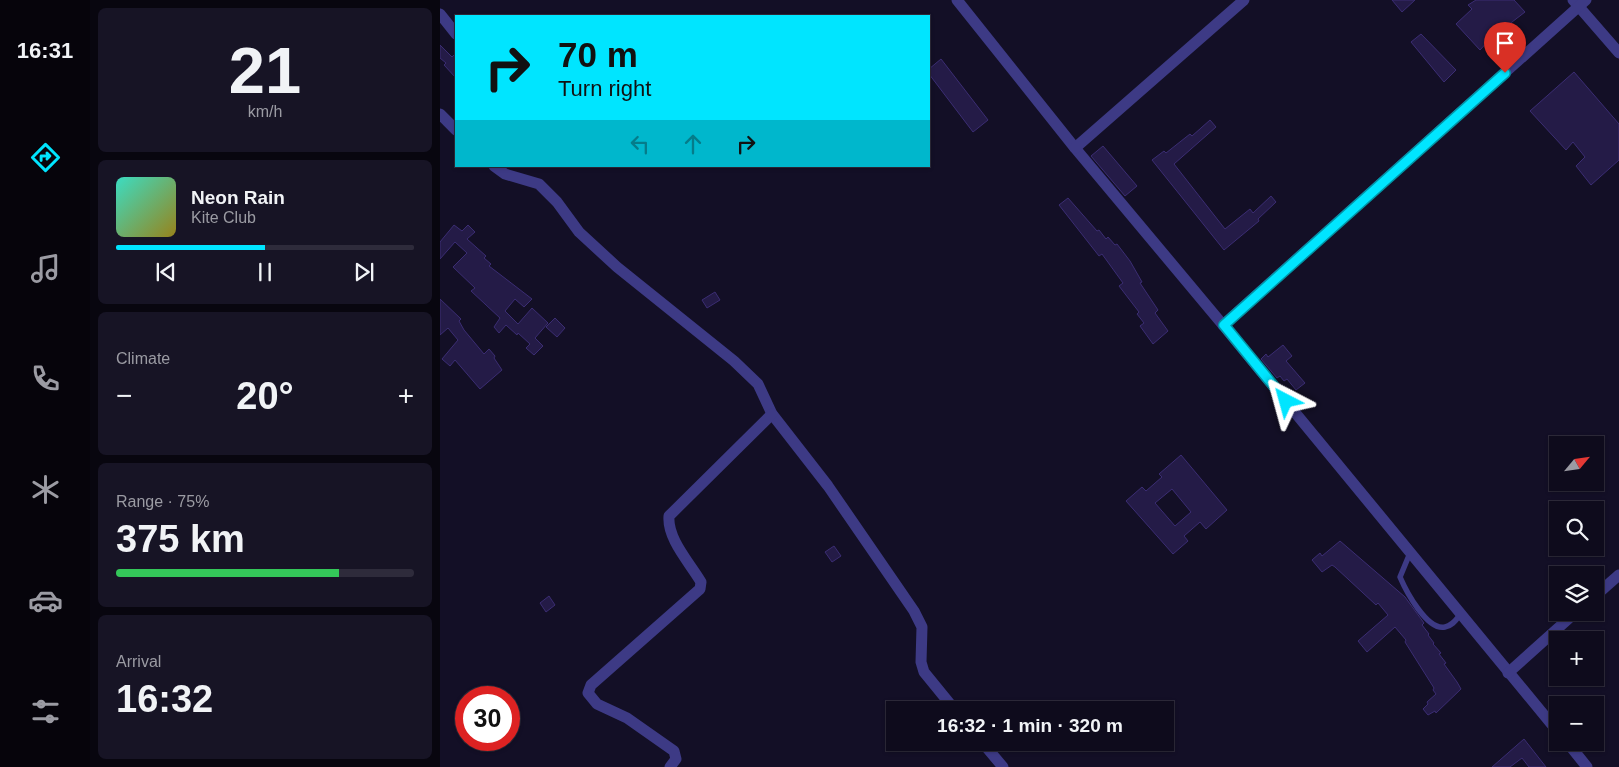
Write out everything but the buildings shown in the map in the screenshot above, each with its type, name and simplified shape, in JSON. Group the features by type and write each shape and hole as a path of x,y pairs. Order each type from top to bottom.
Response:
{"street":[{"path":"957,0 1075,148 1224,325 1549,721"},
{"path":"1075,148 1244,0"},
{"path":"1224,325 1579,2 1619,53"},
{"path":"440,14 455,33"},
{"path":"440,114 455,129"},
{"path":"495,167 505,174 538,184 557,202 579,232 611,261 734,361 758,384 772,414 828,486 914,611 922,627 921,662 924,672 948,701"},
{"path":"670,767 676,759 674,751 627,718 597,704 588,693 591,686 700,589 701,582 673,536 668,523 669,516 772,414"},
{"path":"1604,588 1619,575"},
{"path":"1508,673 1566,621"},
{"path":"990,751 1003,767"},
{"path":"1574,751 1587,767"}],"lane":[{"path":"1410,553 1400,577 1407,594 1433,626 1443,628 1451,625 1460,615"}],"route":[{"path":"1286,401 1224,325 1505,73"}]}
